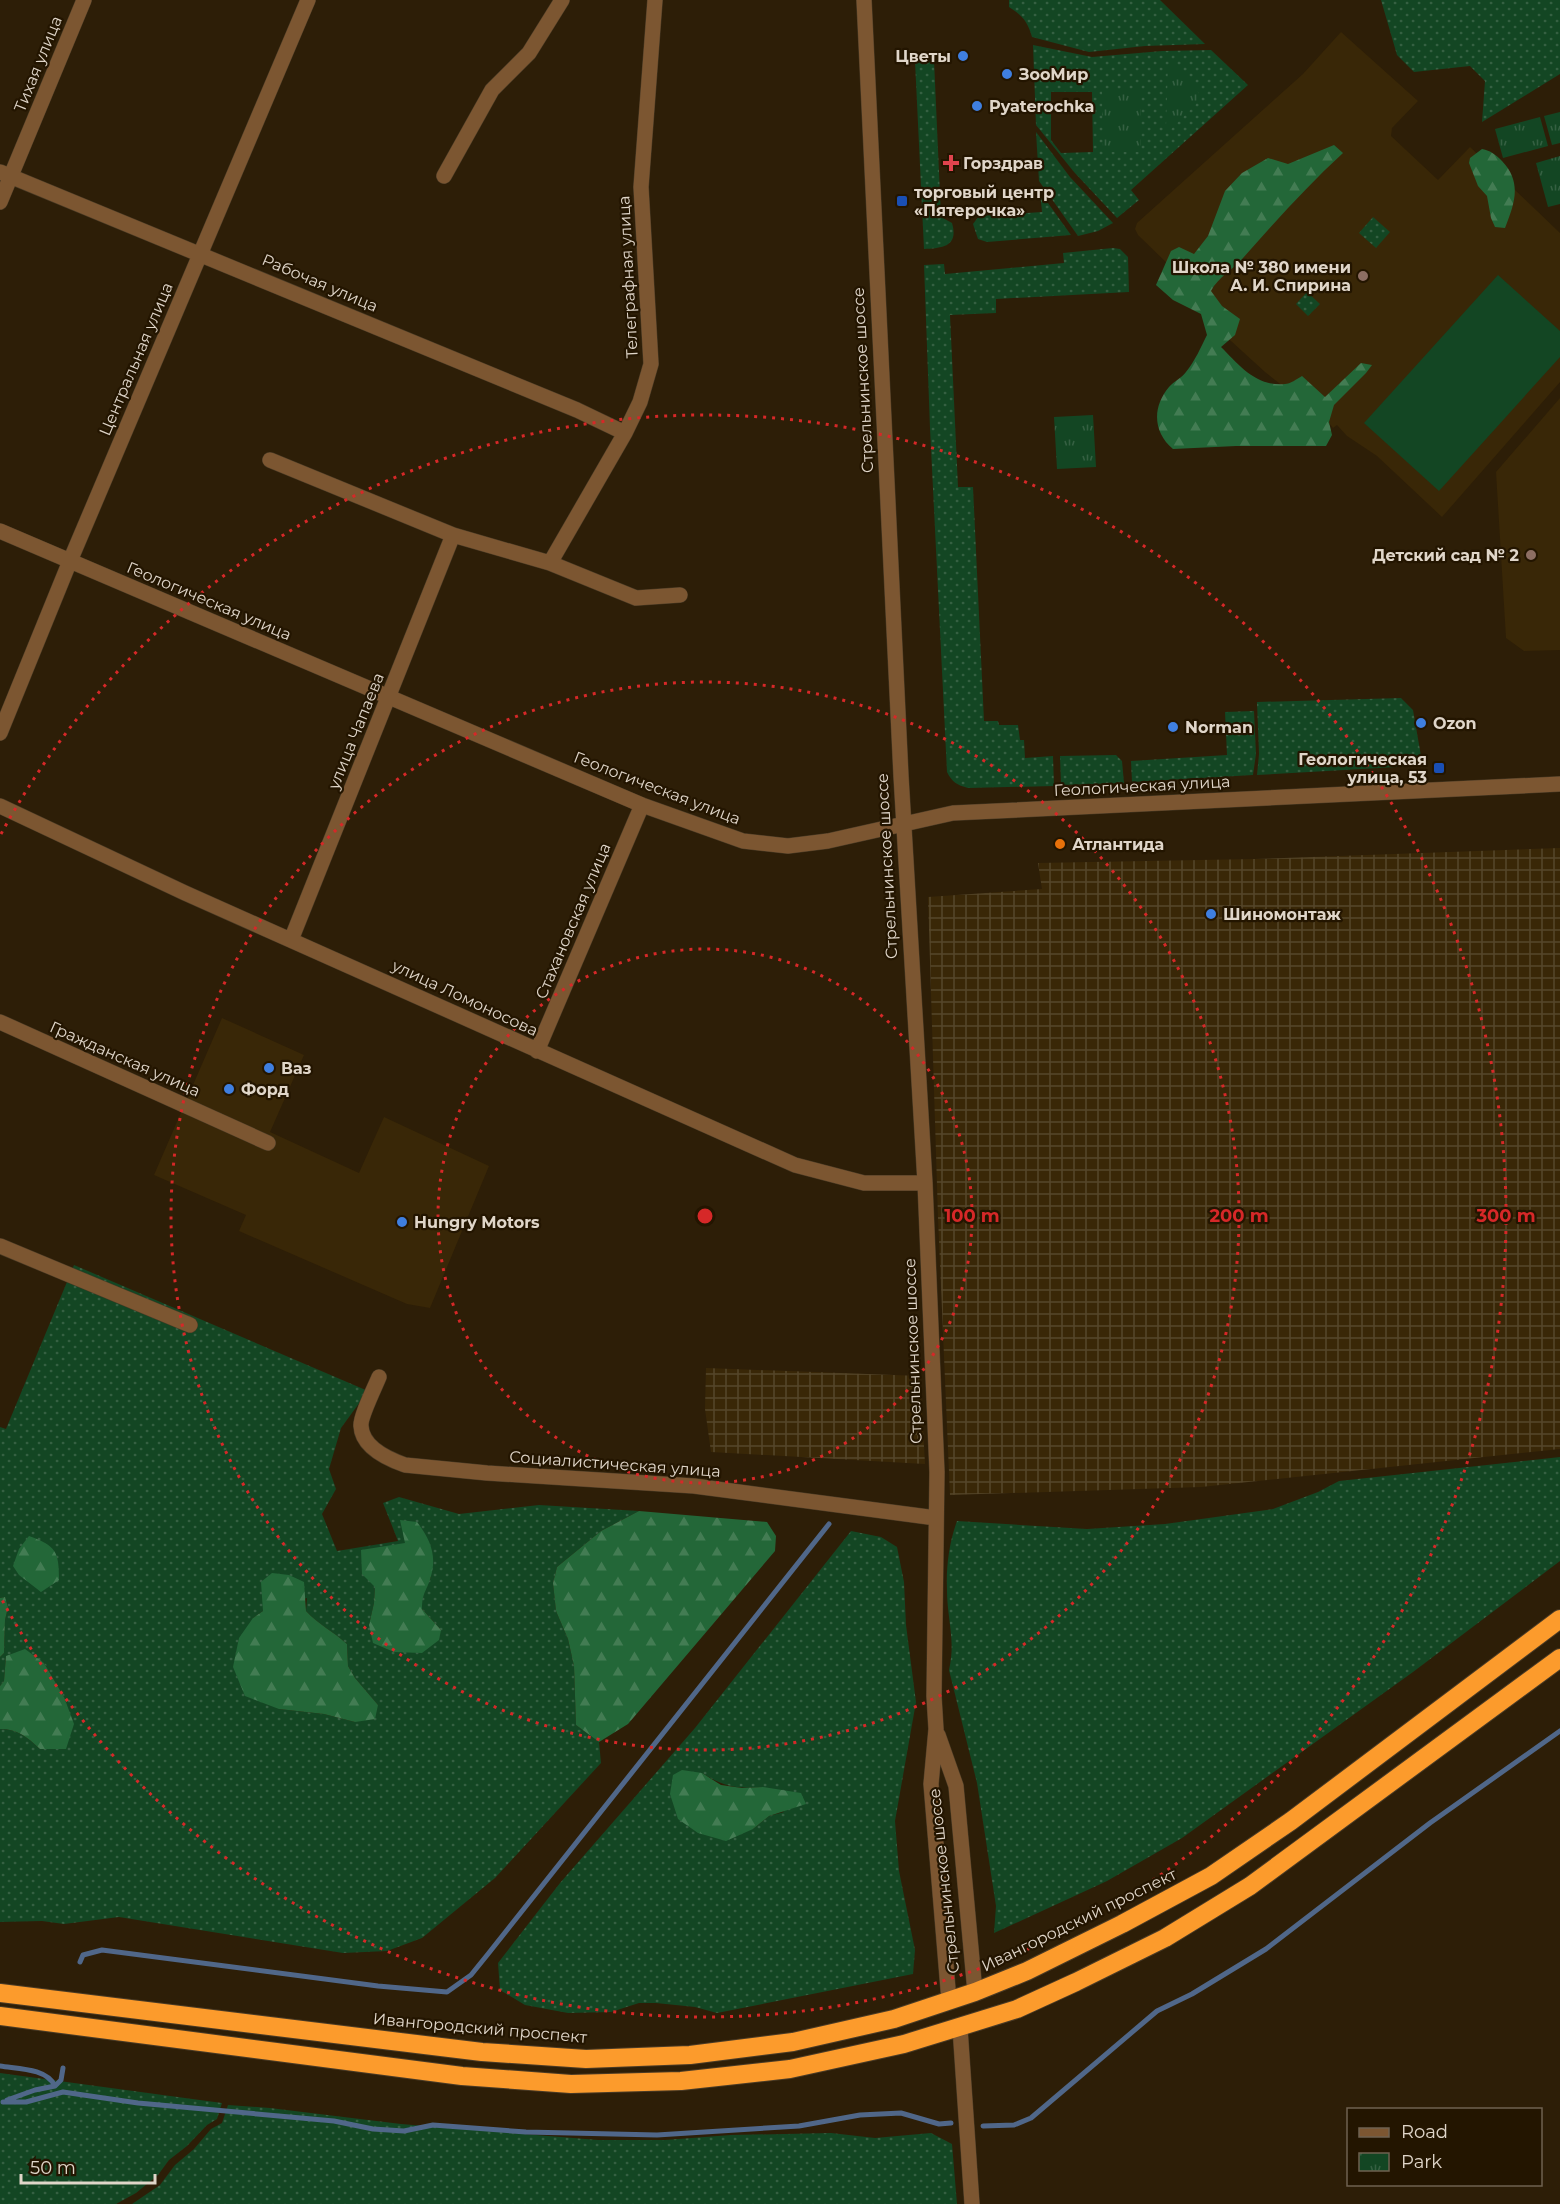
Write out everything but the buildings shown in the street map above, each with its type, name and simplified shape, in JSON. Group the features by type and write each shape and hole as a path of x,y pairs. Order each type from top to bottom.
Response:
{"highway":[{"name":"Ивангородский проспект","path":"0,1993 482,2052 586,2059 690,2055 793,2042 894,2019 950,2001 1028,1971 1211,1876 1291,1821 1560,1619"},
{"path":"0,2016 462,2076 571,2084 681,2081 790,2069 904,2044 1017,2009 1165,1938 1241,1892 1560,1658"},
{"name":"Стрельнинское шоссе","path":"960,2028 975,1992"},
{"name":"Стрельнинское шоссе","path":"950,2001 960,2028"}],"street":[{"name":"Тихая улица","path":"0,202 6,173 84,0"},
{"name":"Центральная улица","path":"0,733 70,561 308,0"},
{"path":"444,176 492,90 529,53 562,0"},
{"name":"Телеграфная улица","path":"550,563 625,433 640,402 651,364 641,187 655,0"},
{"name":"Стрельнинское шоссе","path":"864,0 904,824 925,1183 937,1472 934,1696 936,1729 931,1784 950,2001"},
{"name":"Рабочая улица","path":"6,173 577,410 625,433"},
{"path":"270,460 453,535 550,563 636,598 680,595"},
{"name":"Геологическая улица","path":"0,531 642,805 719,834 766,844 808,844 953,813 1560,784"},
{"name":"улица Чапаева","path":"291,940 453,535"},
{"name":"Стахановская улица","path":"537,1051 642,805"},
{"name":"улица Ломоносова","path":"0,806 185,893 795,1165 864,1183 925,1183"},
{"name":"Гражданская улица","path":"0,1022 268,1143"},
{"path":"0,1246 190,1325"},
{"name":"Социалистическая улица","path":"379,1377 360,1425 365,1440 376,1450 393,1461 405,1465 487,1473 694,1486 936,1518"},
{"name":"Стрельнинское шоссе","path":"936,1729 956,1785 975,1992"},
{"name":"Стрельнинское шоссе","path":"960,2028 972,2204"}],"shaded area":[{"name":"Школа № 380 имени А. И. Спирина","path":"1341,32 1418,101 1392,128 1391,136 1438,180 1470,147 1560,233 1560,382 1442,517 1377,456 1347,436 1337,425 1333,428 1265,372 1163,279 1172,268 1138,235 1135,229 1137,223 1303,74"},
{"name":"Детский сад № 2","path":"1560,398 1560,650 1524,651 1506,638 1496,472"},
{"path":"1560,848 1560,1449 1201,1487 950,1495 928,897 1042,889 1038,863 1255,859"},
{"path":"222,1018 304,1055 270,1132 359,1173 384,1117 489,1166 430,1308 407,1304 239,1231 246,1215 154,1175"},
{"path":"706,1368 920,1376 925,1464 711,1452 705,1409"}],"green space":[{"path":"1009,0 1160,0 1205,44 1145,46 1089,52 1032,37 1024,19 1009,7"},
{"path":"1381,0 1560,0 1560,74 1482,122 1485,81 1470,66 1414,72 1397,55"},
{"path":"1033,45 1092,57 1162,51 1211,50 1248,85 1131,190 1139,200 1117,218 1074,172 1036,125","holes":["1051,92 1092,92 1093,152 1061,153 1051,140"]},
{"path":"934,60 941,217 952,223 954,231 951,242 947,245 924,249 915,61"},
{"path":"1173,62 1199,93 1196,104 1171,129 1166,126 1168,65"},
{"path":"1102,90 1141,90 1141,152 1103,152"},
{"path":"1560,112 1560,143 1552,145 1544,116"},
{"path":"1540,117 1548,146 1503,158 1495,129"},
{"path":"1036,132 1070,177 1113,223 1098,231 1078,236 1039,181"},
{"path":"1334,145 1343,153 1304,191 1211,291 1222,306 1240,319 1235,335 1221,347 1249,373 1265,382 1285,384 1302,376 1325,397 1361,363 1372,365 1334,405 1329,422 1332,435 1326,446 1173,449 1166,442 1158,427 1160,403 1169,387 1189,368 1207,335 1201,314 1173,300 1156,285 1171,251 1179,247 1194,254 1208,236 1225,191 1242,173 1268,158 1288,164"},
{"path":"1482,149 1500,159 1512,177 1514,201 1505,228 1495,227 1487,196 1478,186 1469,163 1470,158"},
{"path":"1560,156 1560,204 1548,207 1536,163"},
{"path":"1040,192 1071,235 987,242 978,239 973,224 979,216 1042,212"},
{"path":"1373,217 1390,232 1376,248 1359,233"},
{"path":"1120,249 1128,257 1129,292 996,299 996,313 950,315 958,487 973,487 984,721 998,721 999,725 1018,725 1020,740 1024,740 1025,758 1053,756 1054,786 968,788 955,783 947,772 924,265 944,264 945,274 1064,263 1063,253"},
{"path":"1498,275 1560,331 1560,357 1439,491 1364,423"},
{"path":"1307,292 1320,304 1308,316 1296,304"},
{"path":"1093,415 1096,467 1057,469 1054,417"},
{"path":"1401,698 1413,710 1421,756 1414,766 1257,775 1259,754 1257,702"},
{"path":"1254,711 1256,754 1253,775 1132,782 1131,761 1227,755 1225,712"},
{"path":"1116,755 1122,761 1124,783 1061,785 1060,756"},
{"path":"74,1265 368,1391 341,1428 329,1469 336,1489 322,1514 337,1551 398,1541 383,1503 399,1497 459,1514 539,1505 639,1511 601,1531 557,1567 553,1583 556,1611 568,1639 574,1666 576,1725 599,1742 601,1763 495,1878 422,1938 387,1951 343,1953 119,1917 64,1924 42,1921 0,1922 0,1729 12,1730 22,1735 40,1749 64,1697 44,1663 6,1656 4,1681 0,1686 0,1657 4,1653 5,1620 8,1607 5,1597 0,1598 0,1427 6,1429","holes":["405,1543 431,1577 422,1595 422,1609 441,1630 369,1625 375,1587","307,1598 306,1611 347,1644 348,1666 378,1705 355,1722 324,1714 279,1709 253,1618 263,1611"]},
{"path":"1560,1457 1560,1561 1413,1672 1182,1838 1107,1881 994,1933 996,1906 977,1783 949,1670 952,1649 947,1601 947,1573 950,1546 957,1521 1087,1529 1165,1524 1273,1509 1318,1492 1339,1481"},
{"path":"639,1511 767,1522 776,1536 775,1551 628,1724 599,1742 576,1725 574,1666 568,1639 556,1611 553,1583 557,1567 601,1531"},
{"path":"400,1520 417,1522 429,1541 433,1554 433,1568 422,1609 441,1630 439,1640 422,1653 394,1652 373,1643 369,1625 375,1587 362,1574 361,1550 405,1543"},
{"path":"851,1531 881,1537 897,1547 904,1582 906,1625 916,1702 895,1821 899,1871 915,1950 913,1974 717,2013 695,2007 639,2003 611,2012 568,2013 525,2005 500,1990 498,1963 560,1883 695,1728","holes":["702,1773 731,1786 763,1787 784,1812 769,1816 753,1829"]},
{"path":"29,1536 45,1543 57,1556 59,1580 41,1592 19,1575 13,1566 19,1549"},
{"path":"272,1573 289,1575 304,1582 306,1611 347,1644 348,1666 378,1705 375,1719 355,1722 324,1714 279,1709 245,1696 233,1667 239,1638 253,1618 263,1611 261,1582"},
{"path":"5,1597 8,1607 5,1620 4,1653 0,1657 0,1598"},
{"path":"25,1649 44,1663 64,1697 74,1724 66,1749 40,1749 22,1734 0,1729 0,1686 4,1681 6,1656"},
{"path":"682,1770 702,1773 721,1785 742,1788 763,1787 801,1793 806,1804 769,1816 753,1829 726,1841 698,1833 678,1819 670,1794 673,1775"},
{"path":"0,2073 222,2103 217,2119 207,2125 187,2146 169,2160 158,2175 136,2193 116,2204 0,2204"},
{"path":"228,2105 401,2124 598,2140 665,2140 731,2135 831,2133 875,2138 931,2133 952,2144 957,2204 132,2204 160,2185 175,2165 194,2149 211,2129 222,2123"}],"waterway":[{"path":"80,1962 83,1955 102,1950 378,1986 447,1992 471,1975 829,1524"},
{"path":"983,2126 1014,2125 1031,2118 1157,2011 1192,1994 1266,1949 1430,1823 1560,1731"},
{"path":"0,2066 38,2073 51,2080 55,2086"},
{"path":"7,2100 55,2086 61,2080 63,2068"},
{"path":"3,2102 26,2102 63,2092 138,2103 334,2121 373,2129 404,2131 433,2125 526,2132 657,2135 799,2126 860,2115 901,2113 939,2124 951,2123"}],"place":[{"name":"Цветы","path":"963,56"},
{"name":"ЗооМир","path":"1007,74"},
{"name":"Pyaterochka","path":"977,106"},
{"name":"Горздрав","path":"951,163"},
{"name":"торговый центр «Пятерочка»","path":"902,201"},
{"name":"Школа № 380 имени А. И. Спирина","path":"1363,276"},
{"name":"Детский сад № 2","path":"1531,555"},
{"name":"Ozon","path":"1421,723"},
{"name":"Norman","path":"1173,727"},
{"name":"Геологическая улица, 53","path":"1439,768"},
{"name":"Атлантида","path":"1060,844"},
{"name":"Шиномонтаж","path":"1211,914"},
{"name":"Ваз","path":"269,1068"},
{"name":"Форд","path":"229,1089"},
{"name":"Hungry Motors","path":"402,1222"}]}
